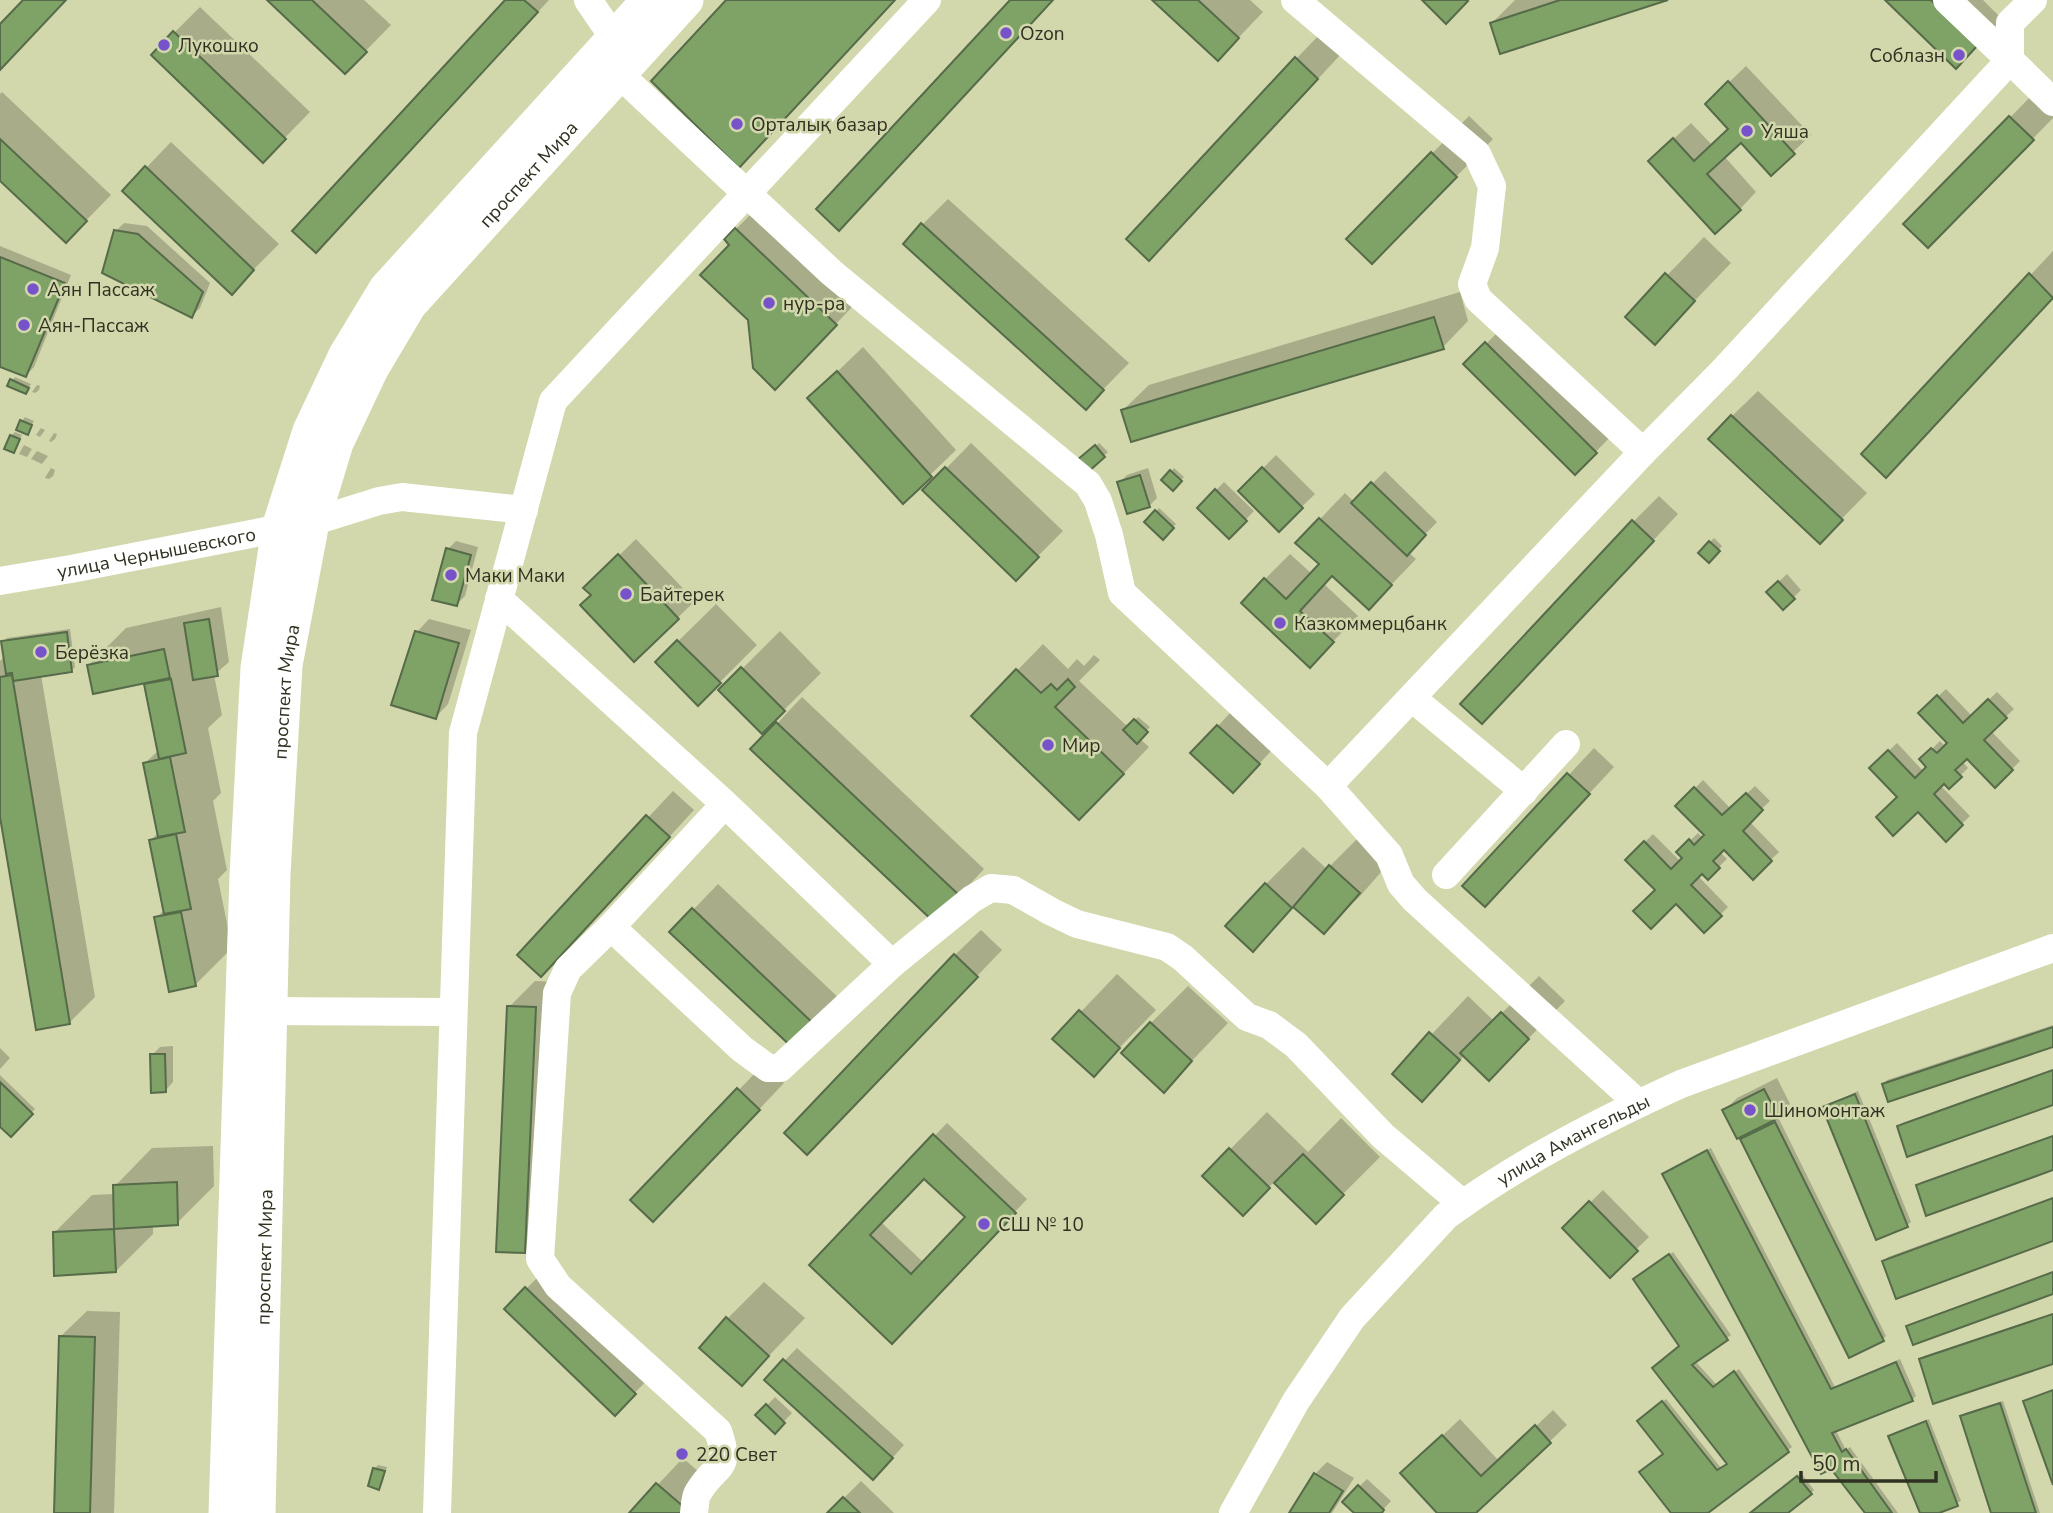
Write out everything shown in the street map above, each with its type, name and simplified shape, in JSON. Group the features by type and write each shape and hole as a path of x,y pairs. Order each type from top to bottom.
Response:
{"main road":[{"name":"проспект Мира","path":"226,1513 256,1011 273,874 295,525 310,431 346,355 386,289 649,0"},
{"name":"проспект Мира","path":"295,525 371,369 410,305 686,0"},
{"name":"проспект Мира","path":"256,1011 258,1513"}],"street":[{"path":"588,0 614,38 619,75 832,273 1088,484 1098,501 1109,535 1122,593 1328,786 1390,855 1402,884 1415,900 1638,1103"},
{"path":"436,1513 463,733 553,401 927,0"},
{"path":"1295,0 1477,154 1492,186 1485,248 1472,284 1478,299 1643,452"},
{"path":"1947,0 2053,102"},
{"path":"1328,786 1643,452 1724,370 2010,60 2010,23 2033,0"},
{"name":"улица Чернышевского","path":"0,581 295,525 402,497 524,510"},
{"path":"499,599 725,804 892,964"},
{"path":"1412,698 1524,791"},
{"path":"1446,875 1566,744"},
{"path":"694,1513 698,1492 722,1467 725,1450 718,1431 558,1286 540,1259 557,993 568,969 611,927 725,804"},
{"path":"611,927 742,1049 768,1068 780,1068 892,964 972,899 991,888 1013,890 1077,924 1167,947 1183,958 1247,1017 1269,1025 1296,1045 1383,1136 1463,1204"},
{"name":"улица Амангельды","path":"1233,1513 1296,1401 1352,1318 1446,1216 1505,1175 1638,1103 1681,1084 2053,948"},
{"path":"256,1011 453,1012"}],"building":[{"path":"23,0 66,0 0,70 0,24"},
{"path":"267,0 312,0 367,52 345,74"},
{"path":"505,0 524,0 538,12 316,253 292,231"},
{"name":"Орталық базар","path":"726,0 895,0 739,168 651,81"},
{"path":"1010,0 1053,0 839,231 816,209"},
{"path":"1152,0 1198,0 1239,38 1218,61"},
{"path":"1422,0 1466,0 1468,1 1446,24"},
{"path":"1560,0 1668,0 1500,54 1490,23"},
{"path":"1885,0 1931,0 1978,45 1956,69"},
{"path":"173,31 286,139 263,163 151,55"},
{"path":"1295,57 1318,79 1149,261 1126,239"},
{"path":"1728,81 1795,154 1771,176 1741,143 1707,174 1741,210 1715,234 1648,161 1673,138 1694,161 1728,129 1705,104"},
{"path":"2009,116 2034,140 1928,248 1903,224"},
{"path":"0,139 87,221 66,243 0,181"},
{"path":"1431,152 1457,177 1372,264 1346,239"},
{"path":"145,166 254,270 232,295 122,191"},
{"path":"921,223 1104,390 1086,410 903,244"},
{"path":"735,228 837,325 775,390 753,368 748,320 700,275 729,245 724,239"},
{"path":"114,230 138,234 203,292 192,318 102,273"},
{"name":"Аян-Пассаж","path":"0,257 65,283 26,377 0,367"},
{"path":"1665,273 1695,301 1655,345 1625,317"},
{"path":"2029,273 2053,298 1886,478 1861,454"},
{"path":"1434,317 1444,349 1131,442 1121,410"},
{"path":"1485,342 1597,453 1575,475 1463,364"},
{"path":"837,371 932,477 903,504 807,398"},
{"path":"10,379 29,388 26,394 7,386"},
{"path":"1731,415 1843,520 1820,544 1708,439"},
{"path":"20,420 32,425 28,435 16,430"},
{"path":"10,435 20,439 14,453 4,449"},
{"path":"1095,445 1105,457 1088,472 1077,460"},
{"path":"945,467 1039,557 1016,581 922,490"},
{"path":"1262,467 1303,508 1279,532 1238,491"},
{"path":"1170,470 1182,481 1173,491 1161,480"},
{"path":"1140,475 1150,507 1127,514 1117,482"},
{"path":"1371,482 1426,535 1407,556 1351,503"},
{"path":"1215,489 1247,521 1229,539 1197,508"},
{"path":"1155,510 1174,528 1163,540 1144,522"},
{"path":"1319,518 1392,585 1369,610 1332,576 1300,611 1334,642 1310,668 1241,603 1264,578 1286,599 1319,564 1295,543"},
{"path":"1632,520 1654,541 1482,724 1460,704"},
{"path":"1709,541 1720,551 1709,563 1698,553"},
{"path":"446,548 471,555 457,606 432,600"},
{"path":"618,554 679,619 634,662 580,605 591,595 583,588"},
{"path":"1778,581 1795,599 1783,610 1766,592"},
{"path":"209,619 218,676 193,680 184,623"},
{"path":"415,631 459,643 436,719 391,705"},
{"path":"67,632 72,672 13,681 12,673 6,674 1,641"},
{"path":"677,640 721,683 698,706 655,662"},
{"path":"164,649 170,678 93,694 87,665"},
{"path":"741,667 785,711 762,734 718,690"},
{"name":"Мир","path":"1016,669 1041,693 1051,684 1057,690 1068,679 1075,687 1055,707 1124,774 1079,820 971,716"},
{"path":"12,675 70,1024 36,1030 0,817 0,677"},
{"path":"171,679 186,753 159,759 144,684"},
{"path":"1937,695 1963,723 1988,699 2007,718 1984,740 2013,770 1995,788 1967,759 1955,770 1962,777 1949,789 1944,784 1934,794 1963,825 1946,842 1918,812 1893,836 1876,817 1897,797 1869,768 1888,750 1915,778 1926,767 1919,759 1931,748 1937,753 1947,743 1918,713"},
{"path":"1134,719 1148,732 1137,744 1123,730"},
{"path":"776,722 960,896 935,923 750,749"},
{"path":"1217,725 1260,764 1233,793 1190,753"},
{"path":"170,757 185,832 158,837 143,763"},
{"path":"1567,773 1590,794 1485,907 1462,886"},
{"path":"1694,787 1722,815 1746,793 1763,810 1743,831 1772,861 1753,880 1724,850 1713,861 1720,868 1708,880 1702,874 1691,885 1722,916 1704,933 1676,904 1651,929 1633,911 1655,890 1625,860 1644,841 1671,869 1682,858 1676,852 1689,839 1694,845 1704,835 1675,806"},
{"path":"646,815 670,837 541,977 517,955"},
{"path":"176,834 191,909 164,914 149,840"},
{"path":"1329,865 1360,893 1324,934 1293,907"},
{"path":"1265,883 1292,908 1253,952 1225,926"},
{"path":"692,908 817,1027 795,1050 669,932"},
{"path":"181,912 196,986 169,992 154,917"},
{"path":"954,954 978,977 807,1155 784,1133"},
{"path":"507,1006 536,1007 525,1253 496,1252"},
{"path":"1079,1010 1120,1048 1094,1077 1052,1039"},
{"path":"1501,1012 1529,1039 1489,1081 1460,1053"},
{"path":"1150,1022 1192,1061 1164,1093 1121,1053"},
{"path":"2053,1027 2053,1047 1888,1102 1882,1084"},
{"path":"1429,1032 1460,1060 1422,1102 1392,1074"},
{"path":"150,1054 165,1054 166,1092 151,1093"},
{"path":"2053,1070 2053,1105 1907,1157 1897,1126"},
{"path":"0,1082 33,1114 11,1137 0,1127"},
{"path":"737,1088 760,1110 653,1222 630,1200"},
{"path":"1764,1089 1779,1118 1737,1139 1722,1110"},
{"path":"1855,1094 1908,1227 1876,1240 1822,1107"},
{"path":"1775,1122 1884,1341 1849,1358 1740,1139"},
{"path":"933,1134 1016,1213 892,1344 809,1265","holes":["924,1179 965,1217 911,1274 870,1235"]},
{"path":"2053,1136 2053,1170 1926,1216 1916,1185"},
{"path":"1229,1148 1270,1188 1243,1216 1202,1176"},
{"path":"1707,1150 1831,1389 1896,1362 1913,1401 1832,1433 1842,1452 1846,1449 1892,1513 1865,1513 1831,1469 1821,1474 1662,1174"},
{"path":"1303,1154 1344,1195 1316,1224 1274,1183"},
{"path":"177,1182 178,1225 114,1229 113,1185"},
{"path":"2053,1198 2053,1241 1896,1299 1882,1261"},
{"path":"1589,1201 1638,1251 1610,1278 1562,1228"},
{"path":"114,1229 116,1272 54,1276 53,1232"},
{"path":"1669,1254 1728,1340 1692,1365 1713,1387 1734,1371 1789,1452 1708,1513 1671,1513 1639,1472 1663,1454 1637,1421 1662,1401 1717,1470 1727,1464 1652,1368 1679,1346 1633,1279"},
{"path":"2053,1272 2053,1294 1913,1345 1906,1326"},
{"path":"525,1287 636,1394 615,1416 504,1309"},
{"path":"2053,1314 2053,1364 1933,1404 1919,1359"},
{"path":"726,1317 769,1356 742,1386 699,1348"},
{"path":"59,1336 95,1337 90,1513 54,1513"},
{"path":"783,1359 893,1458 873,1480 764,1380"},
{"path":"2053,1390 2053,1485 2023,1401"},
{"path":"2000,1403 2036,1513 1991,1513 1960,1416"},
{"path":"766,1404 785,1423 775,1434 755,1415"},
{"path":"1926,1421 1958,1506 1939,1513 1920,1513 1888,1436"},
{"path":"1535,1425 1551,1443 1476,1513 1437,1513 1400,1473 1442,1435 1481,1476"},
{"path":"373,1468 385,1471 379,1490 368,1486"},
{"path":"1314,1473 1343,1491 1329,1513 1289,1513"},
{"path":"1797,1476 1812,1494 1788,1513 1750,1513"},
{"path":"656,1483 685,1508 680,1513 629,1513"},
{"path":"1358,1485 1384,1510 1382,1513 1354,1513 1342,1502"},
{"path":"843,1497 860,1513 827,1513"}],"place":[{"name":"Ozon","path":"1006,33"},
{"name":"Лукошко","path":"164,45"},
{"name":"Соблазн","path":"1959,55"},
{"name":"Орталық базар","path":"737,124"},
{"name":"Уяша","path":"1747,131"},
{"name":"Аян Пассаж","path":"33,289"},
{"name":"нур-ра","path":"769,303"},
{"name":"Аян-Пассаж","path":"24,325"},
{"name":"Маки Маки","path":"451,575"},
{"name":"Байтерек","path":"626,594"},
{"name":"Казкоммерцбанк","path":"1280,623"},
{"name":"Берёзка","path":"41,652"},
{"name":"Мир","path":"1048,745"},
{"name":"Шиномонтаж","path":"1750,1110"},
{"name":"СШ № 10","path":"984,1224"},
{"name":"220 Свет","path":"682,1454"}]}
